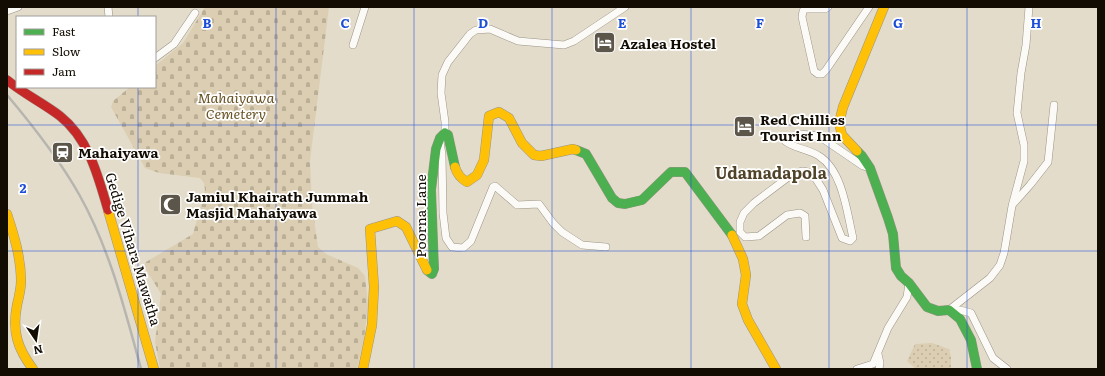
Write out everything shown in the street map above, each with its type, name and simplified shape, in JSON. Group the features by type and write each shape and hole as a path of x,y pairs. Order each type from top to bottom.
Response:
{"main road":[{"path":"884,7 843,107 839,123 842,135 862,156 870,168 893,234 896,268 927,307 938,311 949,310 960,319 971,340 977,369"},
{"name":"Gedige Vihara Mawatha","path":"7,80 16,87"},
{"name":"Gedige Vihara Mawatha","path":"17,88 60,116 74,129 84,145 98,177 154,369"},
{"path":"443,136 448,135 455,170 464,181 467,182 477,175 484,160 489,116 498,112 509,118 522,143 534,155 541,156 573,149 586,154 612,198 618,203 625,204 642,200 671,172 684,172 732,235 744,259 746,275 742,304 748,320 776,369"},
{"name":"Poorna Lane","path":"363,369 372,325 374,288 370,229 397,221 406,227 427,270 432,274 434,269 431,190 436,149 443,136"},
{"path":"7,214 16,248 21,288 15,317 15,331 21,353 33,369"}],"street":[{"path":"7,11 18,7"},
{"path":"353,45 365,7"},
{"path":"606,247 582,245 562,232 553,223 539,204 516,205 495,186 493,187 471,241 463,248 452,247 446,238 442,212 442,155 445,122 440,94 442,75 448,62 470,34 476,30 490,30 518,41 564,45 574,41 625,7"},
{"path":"828,7 825,9 805,9 802,17 814,71 818,74 822,74 826,70 869,7"},
{"path":"949,310 990,278 1000,265 1004,253 1012,206 1024,161 1024,145 1017,113 1021,73 1026,45 1029,7"},
{"path":"156,57 174,44 195,13"},
{"path":"1012,206 1048,162 1054,105"},
{"path":"806,237 805,216 800,212 787,215 759,236 745,237 740,232 740,222 744,213 754,203 791,175 802,171 808,172 816,179 823,190 842,238 850,241 853,238 842,187 832,168 819,156 790,145 785,141 786,138 800,134 819,136 862,166 870,168"},
{"path":"857,369 873,364 888,328 907,297 909,283"},
{"path":"949,310 960,310 971,313 993,358 1007,369"},
{"path":"878,354 880,363 879,369"}],"green space":[{"name":"Mahaiyawa Cemetery","path":"205,7 329,7 310,161 312,205 318,247 326,254 358,268 365,276 368,305 364,339 357,369 160,369 155,342 161,294 144,266 146,262 193,234 205,190 204,183 200,178 159,173 145,168 111,107 113,101 129,88 156,88 156,65 183,43"},
{"path":"932,343 949,349 951,369 916,369 907,361 915,344"}],"railway":[{"path":"7,95 55,157 80,196 91,217 116,281 141,369"}],"traffic: fast":[{"path":"427,270 432,274 434,269 431,190 436,149 440,138 445,133 448,135 455,167"},
{"path":"576,150 586,154 612,198 618,203 625,204 642,200 671,172 685,172 732,235"},
{"path":"857,151 870,168 888,218 893,234 896,268 927,307 938,311 949,310 960,319 971,340 977,369"}],"traffic: slow":[{"path":"857,151 842,135 839,123 843,107 884,7"},
{"path":"455,167 459,176 467,182 477,175 484,160 489,116 499,112 509,118 522,143 534,155 541,156 573,149 576,150"},
{"path":"108,210 154,369"},
{"path":"7,214 17,247 21,272 21,287 15,323 17,339 23,354 33,369"},
{"path":"363,369 372,325 374,287 370,229 397,221 406,227 427,270"},
{"path":"732,235 743,259 746,275 742,304 748,320 776,369"}],"traffic: jam":[{"path":"7,80 16,87"},
{"path":"17,88 60,116 70,125 85,147 91,159 108,210"}],"place":[{"name":"Azalea Hostel","path":"605,43"},
{"name":"Red Chillies Tourist Inn","path":"745,127"},
{"name":"Mahaiyawa","path":"63,152"},
{"name":"Jamiul Khairath Jummah Masjid Mahaiyawa","path":"170,204"}],"district":[{"name":"Udamadapola","path":"771,172"}]}
